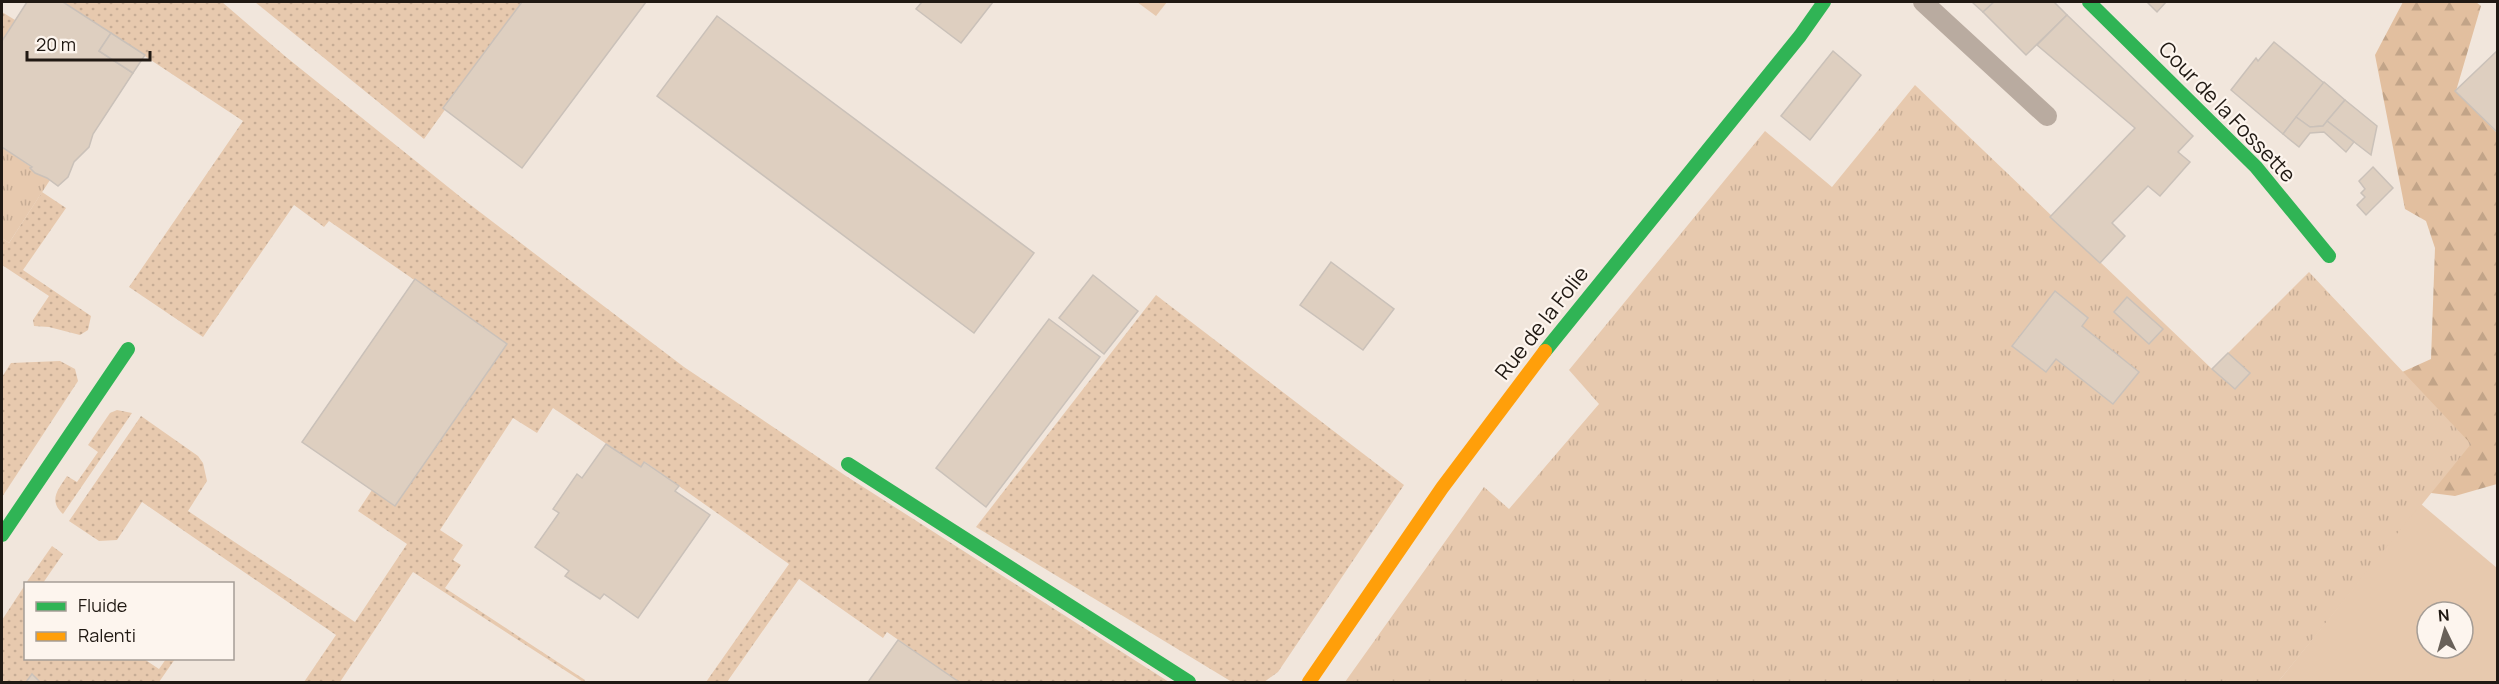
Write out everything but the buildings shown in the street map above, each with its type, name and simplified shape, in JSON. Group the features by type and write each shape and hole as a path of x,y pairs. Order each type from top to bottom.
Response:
{"street":[{"name":"Rue de la Folie","path":"1309,682 1442,488 1534,365 1800,36 1824,2"},
{"name":"Cour de la Fossette","path":"2089,2 2256,167 2329,256"},
{"path":"2,535 128,349"},
{"path":"848,464 1189,682"}],"lane":[{"path":"1923,2 2047,116"}],"green space":[{"path":"63,2 222,2 286,57 468,203 684,367 846,476 1169,682 959,682 887,632 883,638 799,579 727,682 706,682 789,564 645,462 641,467 553,408 537,433 513,418 440,530 463,545 453,560 461,565 445,588 585,680 583,682 413,572 340,682 304,682 336,635 142,502 117,540 99,541 69,521 141,416 198,456 203,463 207,481 188,511 355,622 407,544 358,511 372,490 395,506 507,344 329,221 324,227 294,205 203,337 129,287 243,121"},
{"path":"255,2 522,2 424,139"},
{"path":"1137,2 1167,2 1156,16"},
{"path":"2403,2 2476,2 2481,6 2456,91 2497,133 2497,484 2455,496 2360,484 2358,392 2431,359 2435,248 2426,221 2405,209 2375,55"},
{"path":"2,12 15,20 2,41"},
{"path":"1915,85 2212,369 2309,272 2471,444 2278,682 1345,682 1484,487 1509,509 1599,404 1569,370 1765,131 1832,187"},
{"path":"2,147 50,180 9,243 2,238"},
{"path":"42,192 66,208 23,270 91,316 88,330 80,335 49,327 34,326 33,320 49,296 2,265 2,238 9,243"},
{"path":"1156,295 1404,485 1278,672 1264,682 1232,682 976,527"},
{"path":"60,361 75,369 78,381 2,497 2,377 11,363"},
{"path":"117,410 132,413 63,514 58,509 55,500 58,490 67,476 77,482 98,452 88,445 110,413"},
{"path":"2421,504 2497,568 2497,682 2278,682"},
{"path":"52,546 63,554 44,582 27,582"},
{"path":"24,587 24,660 146,660 159,669 165,660 174,660 159,682 40,682 32,674 26,682 2,682 2,620"}],"traffic: fast":[{"path":"1545,351 1800,36 1824,2"},
{"path":"2089,2 2256,167 2329,256"},
{"path":"2,535 128,349"},
{"path":"848,464 1189,682"}],"traffic: slow":[{"path":"1309,682 1442,488 1545,351"}]}
